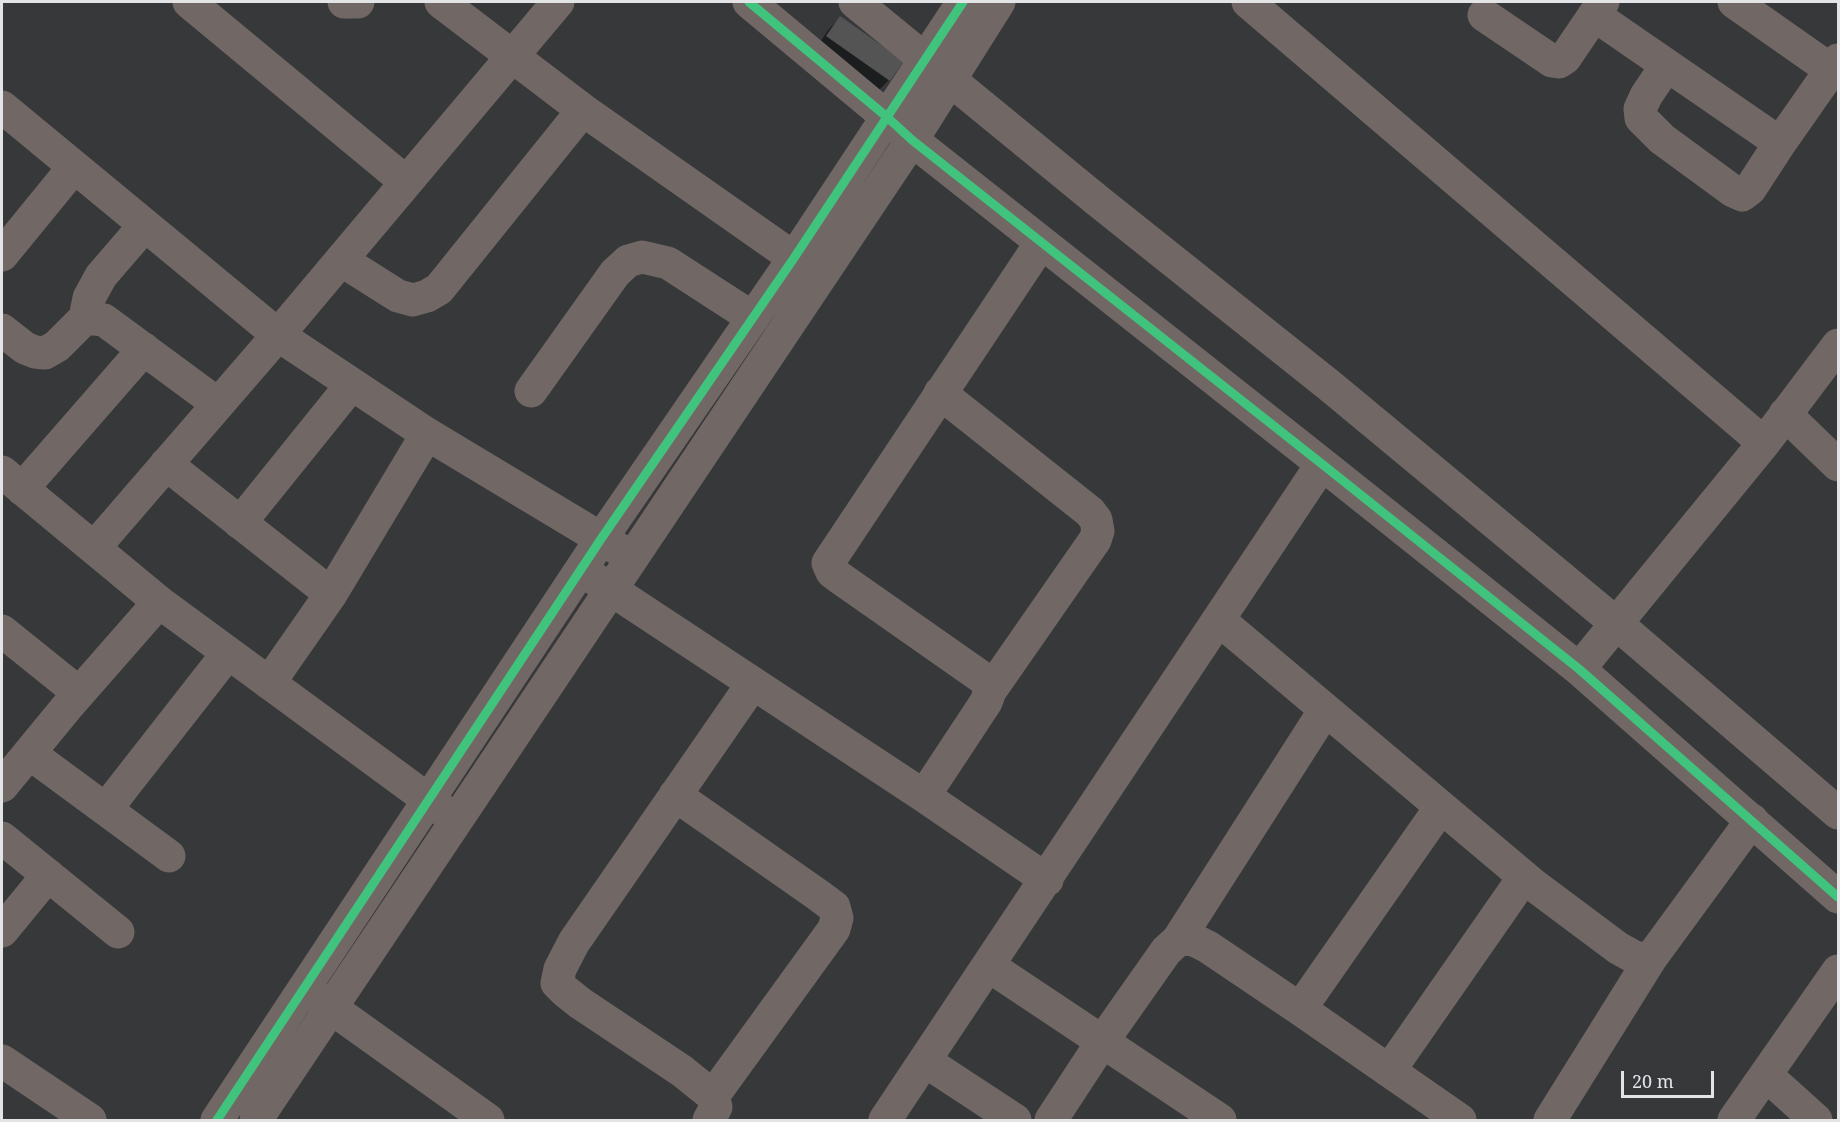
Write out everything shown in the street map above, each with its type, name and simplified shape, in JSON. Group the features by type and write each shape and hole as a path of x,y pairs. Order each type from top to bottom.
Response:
{"street":[{"path":"189,2 406,182"},
{"path":"344,2 358,2"},
{"path":"441,2 583,110 794,258"},
{"path":"94,548 278,335 558,2"},
{"path":"749,2 912,140 1579,669 1839,897"},
{"path":"855,2 1098,201 1330,386 1617,624 1839,813"},
{"path":"256,1120 912,140 963,2"},
{"path":"217,1120 601,539 794,258 887,117 938,70 999,2"},
{"path":"1248,2 1764,443"},
{"path":"1666,66 1646,96 1640,109 1641,118 1662,139 1733,191 1742,195 1750,189 1835,65 1734,2"},
{"path":"1479,6 1552,61 1559,62 1565,58 1599,8 1666,66 1780,143"},
{"path":"2,107 278,335 428,434 632,557"},
{"path":"341,260 398,296 413,300 439,289 583,110"},
{"path":"6,241 74,167"},
{"path":"2,330 25,348 35,352 45,353 57,346 86,318 89,298 101,276 145,225"},
{"path":"990,691 987,681 840,578 832,572 828,563 1041,243"},
{"path":"531,391 615,273 628,261 642,257 669,263 753,318"},
{"path":"86,318 104,320 218,404"},
{"path":"1579,669 1764,443 1839,345"},
{"path":"144,349 12,480 159,602 456,820"},
{"path":"240,523 352,384"},
{"path":"924,796 986,702 990,691 1095,540 1098,531 1096,520 1090,512 940,393"},
{"path":"1785,414 1839,465"},
{"path":"269,683 331,594 428,434"},
{"path":"166,464 331,594"},
{"path":"885,1120 1322,464"},
{"path":"581,570 924,796 1047,880"},
{"path":"2,786 159,602"},
{"path":"1219,620 1524,876 1618,948 1636,958 1651,958"},
{"path":"2,631 79,693"},
{"path":"106,809 228,652"},
{"path":"675,795 834,907 837,918 834,929 711,1108 682,1071 580,1003 565,992 557,982 560,969 574,942 675,795 753,683"},
{"path":"1051,1120 1166,951 1178,940 1325,710"},
{"path":"29,753 169,856"},
{"path":"1300,1010 1441,807"},
{"path":"1550,1120 1651,958 1752,820"},
{"path":"2,838 118,932"},
{"path":"2,931 48,875"},
{"path":"1389,1071 1524,876"},
{"path":"1178,940 1192,939 1208,947 1460,1120"},
{"path":"989,966 1220,1120"},
{"path":"1734,1120 1839,971"},
{"path":"304,989 488,1120"},
{"path":"925,1061 1015,1120"},
{"path":"6,1074 90,1120"},
{"path":"1766,1075 1816,1120"}],"building":[{"path":"840,16 904,61 890,81 826,36"}],"cycle path":[{"path":"749,2 912,140 1579,669 1838,897"},
{"path":"217,1120 601,539 794,258 963,2"}]}
